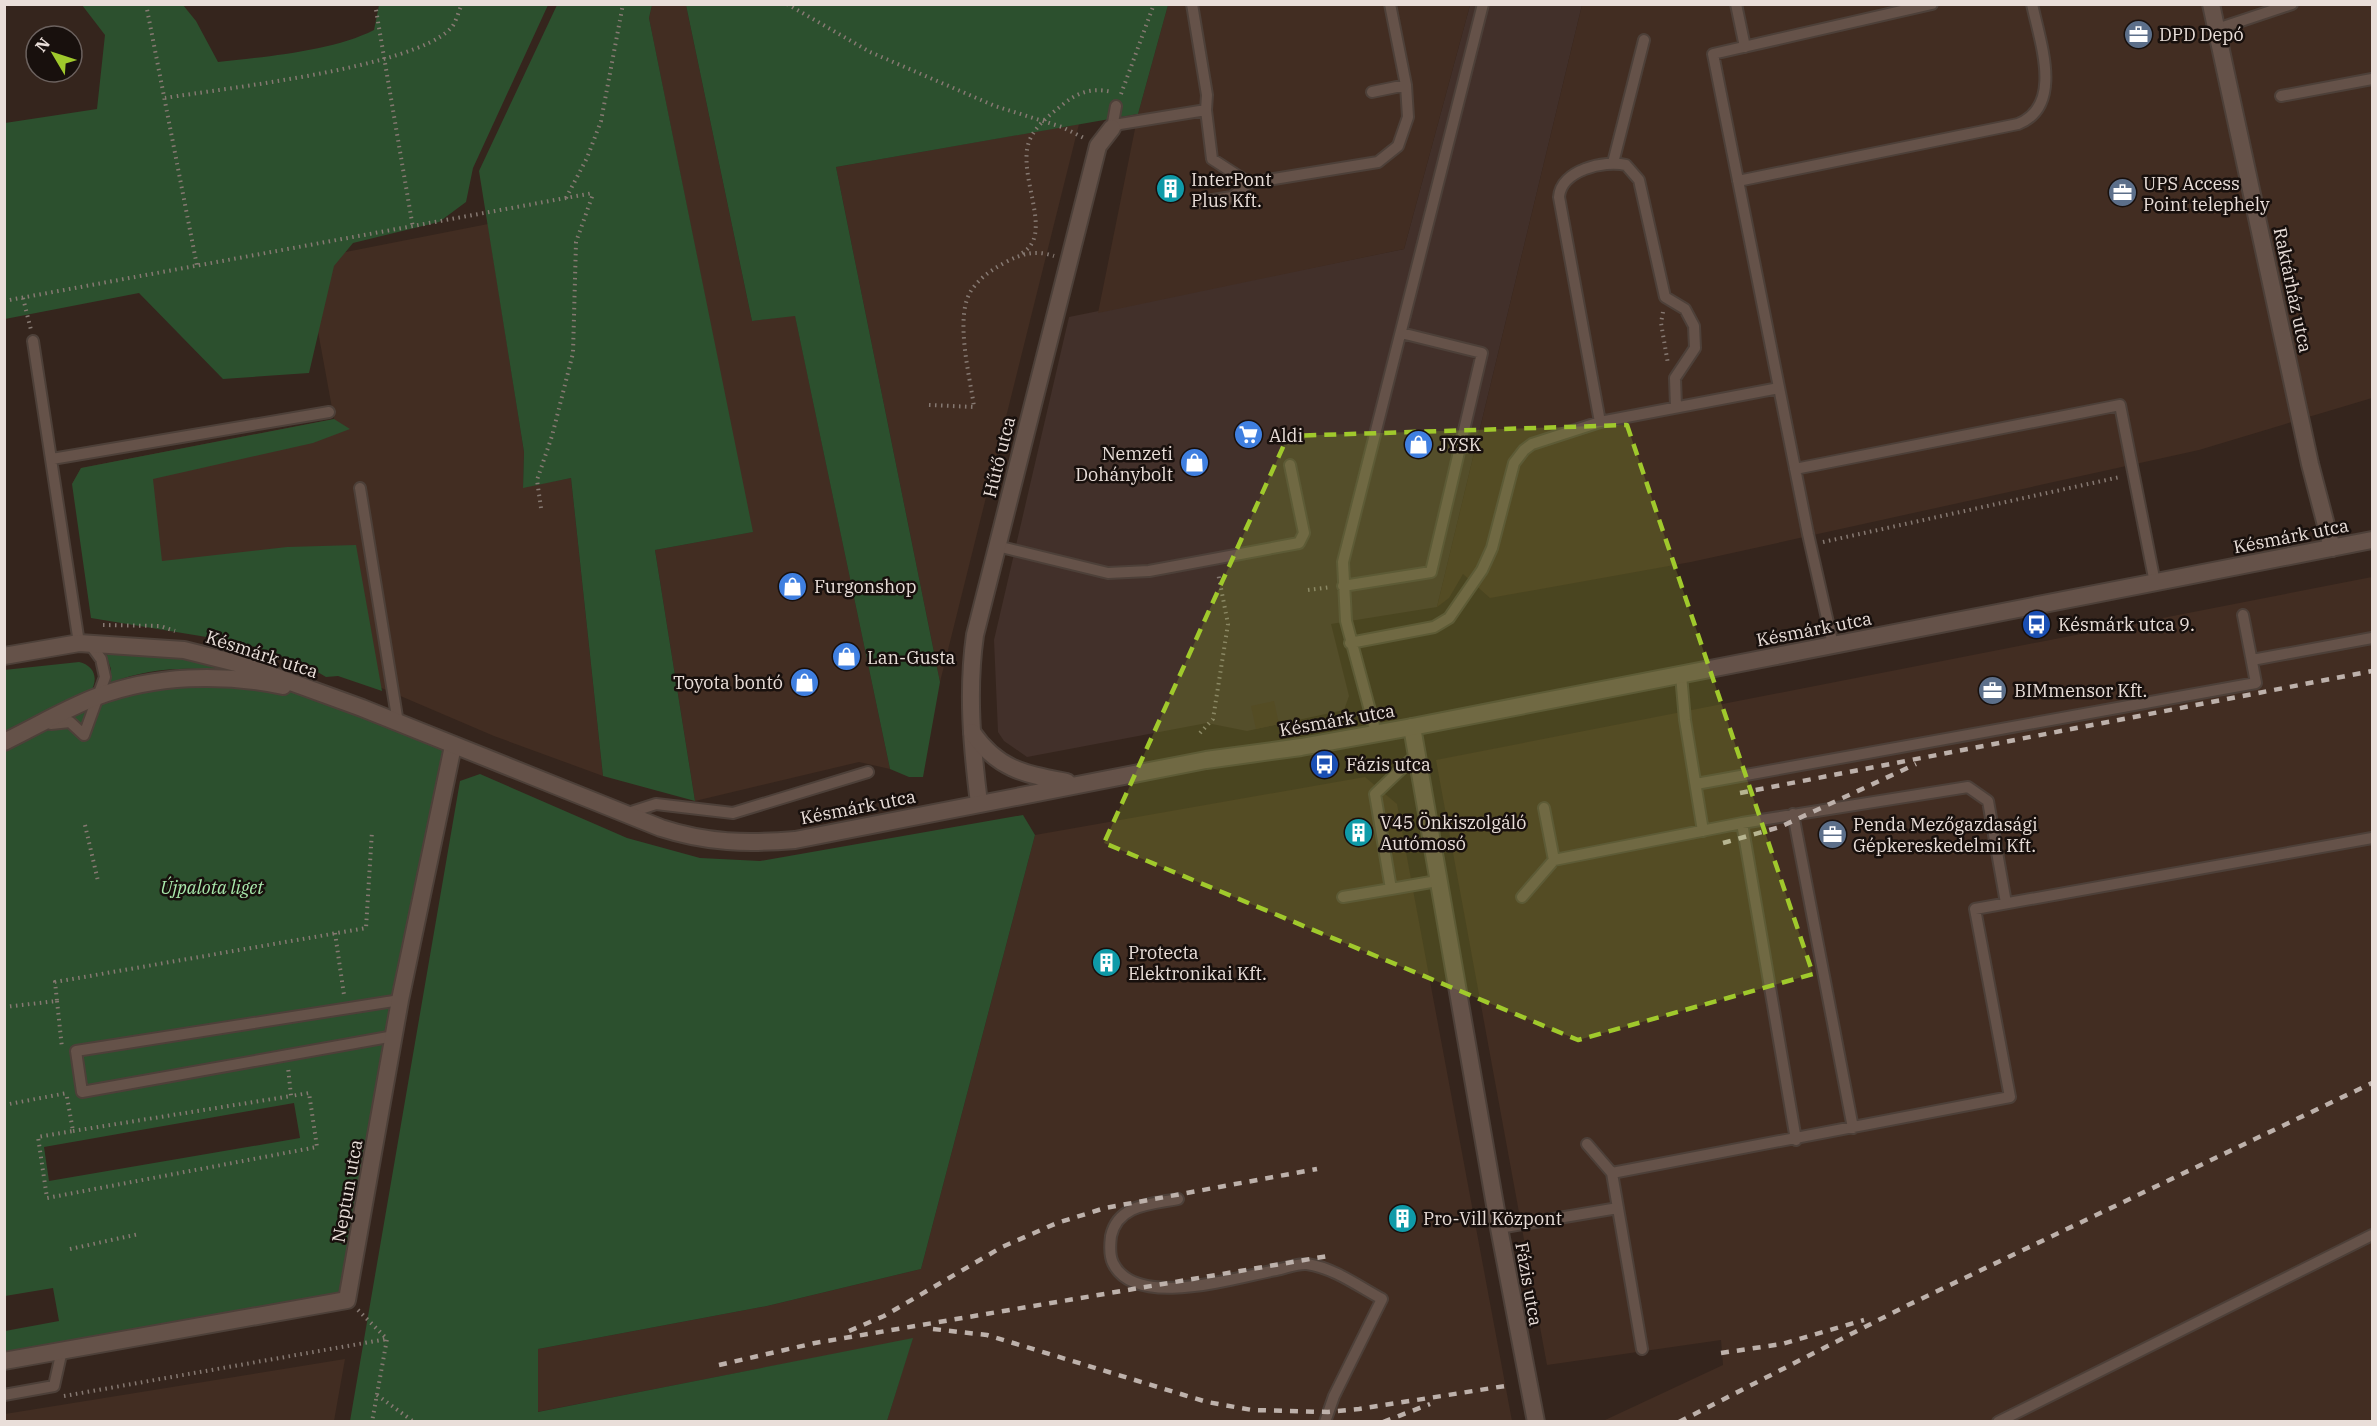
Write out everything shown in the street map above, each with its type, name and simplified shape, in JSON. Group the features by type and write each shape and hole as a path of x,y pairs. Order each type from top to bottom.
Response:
{"street":[{"name":"Raktárház utca","path":"2211,4 2310,464 2332,548"},
{"name":"Hűtő utca","path":"979,803 970,683 975,635 1098,146 1112,128"},
{"name":"Késmárk utca","path":"4,656 84,644 184,650 255,668 398,723 623,815 695,838 739,844 795,840 1077,784 1412,727 2373,540"},
{"name":"Késmárk utca","path":"4,742 96,697 159,680 194,678 272,683 325,695"},
{"name":"Fázis utca","path":"1412,727 1437,882 1536,1422"},
{"path":"972,732 991,755 1019,773 1077,784"},
{"name":"Neptun utca","path":"347,1300 400,1000 453,746"},
{"path":"4,1361 347,1300"}],"lane":[{"path":"1192,4 1207,95 1206,110 1212,159 1249,183"},
{"path":"1200,202 1232,197 1249,183 1378,162 1398,146 1405,133 1408,117 1406,85 1390,4"},
{"path":"1376,733 1350,643 1343,586 1343,562 1483,4"},
{"path":"1736,4 1745,47"},
{"path":"1833,645 1810,545 1713,54 1932,4"},
{"path":"1738,181 2018,124 2031,119 2045,98 2042,51 2032,4"},
{"path":"2217,29 2292,4"},
{"path":"1613,163 1644,40"},
{"path":"2282,96 2373,79"},
{"path":"1372,92 1406,85"},
{"path":"1112,128 1116,106"},
{"path":"1112,128 1120,124 1206,110"},
{"path":"1600,422 1559,197 1561,186 1571,176 1613,163 1626,165 1639,180 1665,297 1685,309 1694,326 1695,348 1675,378 1676,407"},
{"path":"1343,586 1431,572 1482,353 1401,333"},
{"path":"30,729 63,721 77,726 84,735 105,677 100,659 84,644 33,340"},
{"path":"1350,643 1434,627 1445,621 1482,570 1491,548 1509,475 1518,457 1532,444 1600,422 1779,388"},
{"path":"1795,469 2120,405 2155,583"},
{"path":"52,459 329,412"},
{"path":"997,546 1108,573 1149,571 1301,541 1304,533 1290,465"},
{"path":"360,488 398,723"},
{"path":"1695,784 2256,682 2243,615"},
{"path":"2252,660 2373,638"},
{"path":"1681,675 1685,720 1703,831"},
{"path":"1391,889 1375,794 1416,755"},
{"path":"623,815 656,804 733,813 868,772"},
{"path":"1522,897 1554,860 1793,814 1968,787 1988,801 2006,903"},
{"path":"1544,808 1554,860"},
{"path":"1793,814 1853,1128"},
{"path":"1742,823 1796,1140"},
{"path":"1612,1173 1796,1140 2010,1097 1975,909 2373,838"},
{"path":"1343,897 1437,882"},
{"path":"394,1036 82,1092 76,1051 400,1000"},
{"path":"1587,1144 1612,1173 1642,1350"},
{"path":"1178,1199 1132,1208 1121,1216 1113,1229 1110,1245 1112,1262 1119,1273 1134,1282 1162,1289 1204,1284 1305,1264 1329,1269 1382,1299 1334,1396 1325,1422"},
{"path":"1499,1228 1618,1208"},
{"path":"1998,1422 2373,1235"},
{"path":"4,1395 54,1386 62,1350"}],"path":[{"path":"146,4 197,266"},
{"path":"375,4 413,228"},
{"path":"165,98 384,59 440,38 452,28 462,4"},
{"path":"566,198 587,158 601,121 623,4"},
{"path":"787,4 870,52 995,106 1062,127 1098,146"},
{"path":"929,405 974,407 963,326 965,304 971,289 987,273 1029,249 1036,240 1038,230 1027,182 1028,143 1042,122 1078,94 1093,89 1120,96 1154,4"},
{"path":"4,301 413,228 593,193 576,242 573,352 552,436 537,480 542,508"},
{"path":"1014,258 1038,250 1068,261"},
{"path":"1665,297 1661,323 1667,361 1675,378"},
{"path":"23,298 33,340"},
{"path":"1810,545 2133,475"},
{"path":"1200,733 1213,719 1228,624 1215,559"},
{"path":"1308,590 1343,586"},
{"path":"85,825 98,881"},
{"path":"63,1058 55,982 366,928 372,831"},
{"path":"335,933 345,998 336,1000"},
{"path":"4,1007 57,1001"},
{"path":"291,1096 288,1064 297,1062"},
{"path":"66,1081 73,1131"},
{"path":"4,1105 67,1093"},
{"path":"309,1093 317,1147 47,1198 38,1137 73,1131 309,1093"},
{"path":"70,1249 139,1234"},
{"path":"347,1300 387,1339"},
{"path":"372,1422 387,1339"},
{"path":"63,1396 387,1339"},
{"path":"377,1395 414,1422"}],"highlighted area":[{"path":"1627,425 1813,974 1578,1040 1104,843 1288,436"}],"shaded area":[{"path":"652,5 686,5 752,321 795,315 890,769 859,762 695,801 655,550 752,532 649,18"},
{"path":"1168,5 1470,5 1404,249 1098,313 1138,114"},
{"path":"1470,5 1582,5 1437,607 1331,624 1349,696 1344,710 1247,731 1207,723 1027,757 1004,741 998,732 994,640 1069,317 1404,249"},
{"path":"1582,5 2372,5 2372,398 2199,450 1691,562 1490,598 1463,574 1449,598 1437,607"},
{"path":"1079,124 940,682 836,167"},
{"path":"488,224 524,452 523,487 571,478 603,776 494,736 370,683 247,639 72,484 81,468 334,419 305,260"},
{"path":"2372,577 2372,1421 1603,1421 1723,1365 1721,1340 1547,1365 1436,760"},
{"path":"1274,701 1279,724 1256,729 1251,706"},
{"path":"1365,777 1397,804 1512,1421 887,1421 912,1339 537,1412 538,1349 767,1306 921,1269 1035,835"},
{"path":"345,1359 334,1421 5,1421 5,1414"}],"green space":[{"path":"82,5 183,5 196,21 218,62 298,52 357,37 374,30 379,5 548,5 473,168 466,202 439,222 353,243 334,266 309,373 223,379 139,293 5,319 5,123 97,109 105,35"},
{"path":"557,5 652,5 649,18 753,532 655,550 695,801 603,776 571,478 523,488 524,452 479,171"},
{"path":"686,5 1168,5 1138,114 836,167 940,682 923,777 909,777 890,769 795,316 752,321"},
{"path":"334,419 350,429 313,443 153,479 162,561 287,547 356,545 382,691 338,676 326,677 306,665 243,643 91,618 72,484 81,468"},
{"path":"121,653 191,659 215,667 215,670 162,670 111,683 111,669 106,655"},
{"path":"79,662 89,667 94,675 94,684 89,694 5,733 4,670"},
{"name":"Újpalota liget","path":"159,680 272,683 453,746 347,1300 5,1361 5,1331 59,1321 53,1288 5,1296 5,742","holes":["294,1103 300,1138 49,1181 44,1147"]},
{"path":"480,774 627,838 700,858 760,861 1023,815 1035,835 921,1269 767,1306 538,1349 538,1412 913,1338 887,1421 350,1421 460,781"}],"railway":[{"path":"1740,793 2372,671"},
{"path":"1723,843 1780,827 1916,764"},
{"path":"1679,1422 1904,1307 2372,1083"},
{"path":"849,1331 884,1316 1002,1247 1057,1223 1105,1208 1317,1169"},
{"path":"719,1365 815,1343 1328,1256"},
{"path":"1721,1353 1782,1344 1864,1320"},
{"path":"933,1329 987,1335 1207,1402 1252,1410 1328,1412 1505,1386"},
{"path":"1383,1422 1430,1404"}],"place":[{"name":"DPD Depó","path":"2138,34"},
{"name":"InterPont Plus Kft.","path":"1170,189"},
{"name":"UPS Access Point telephely","path":"2122,193"},
{"name":"Aldi","path":"1248,435"},
{"name":"JYSK","path":"1418,444"},
{"name":"Nemzeti Dohánybolt","path":"1194,463"},
{"name":"Furgonshop","path":"793,586"},
{"name":"Késmárk utca 9.","path":"2037,624"},
{"name":"Lan-Gusta","path":"846,657"},
{"name":"Toyota bontó","path":"804,682"},
{"name":"BIMmensor Kft.","path":"1993,690"},
{"name":"Fázis utca","path":"1325,764"},
{"name":"V45 Önkiszolgáló Autómosó","path":"1359,832"},
{"name":"Penda Mezőgazdasági Gépkereskedelmi Kft.","path":"1832,834"},
{"name":"Protecta Elektronikai Kft.","path":"1107,962"},
{"name":"Pro-Vill Központ","path":"1402,1218"}]}
